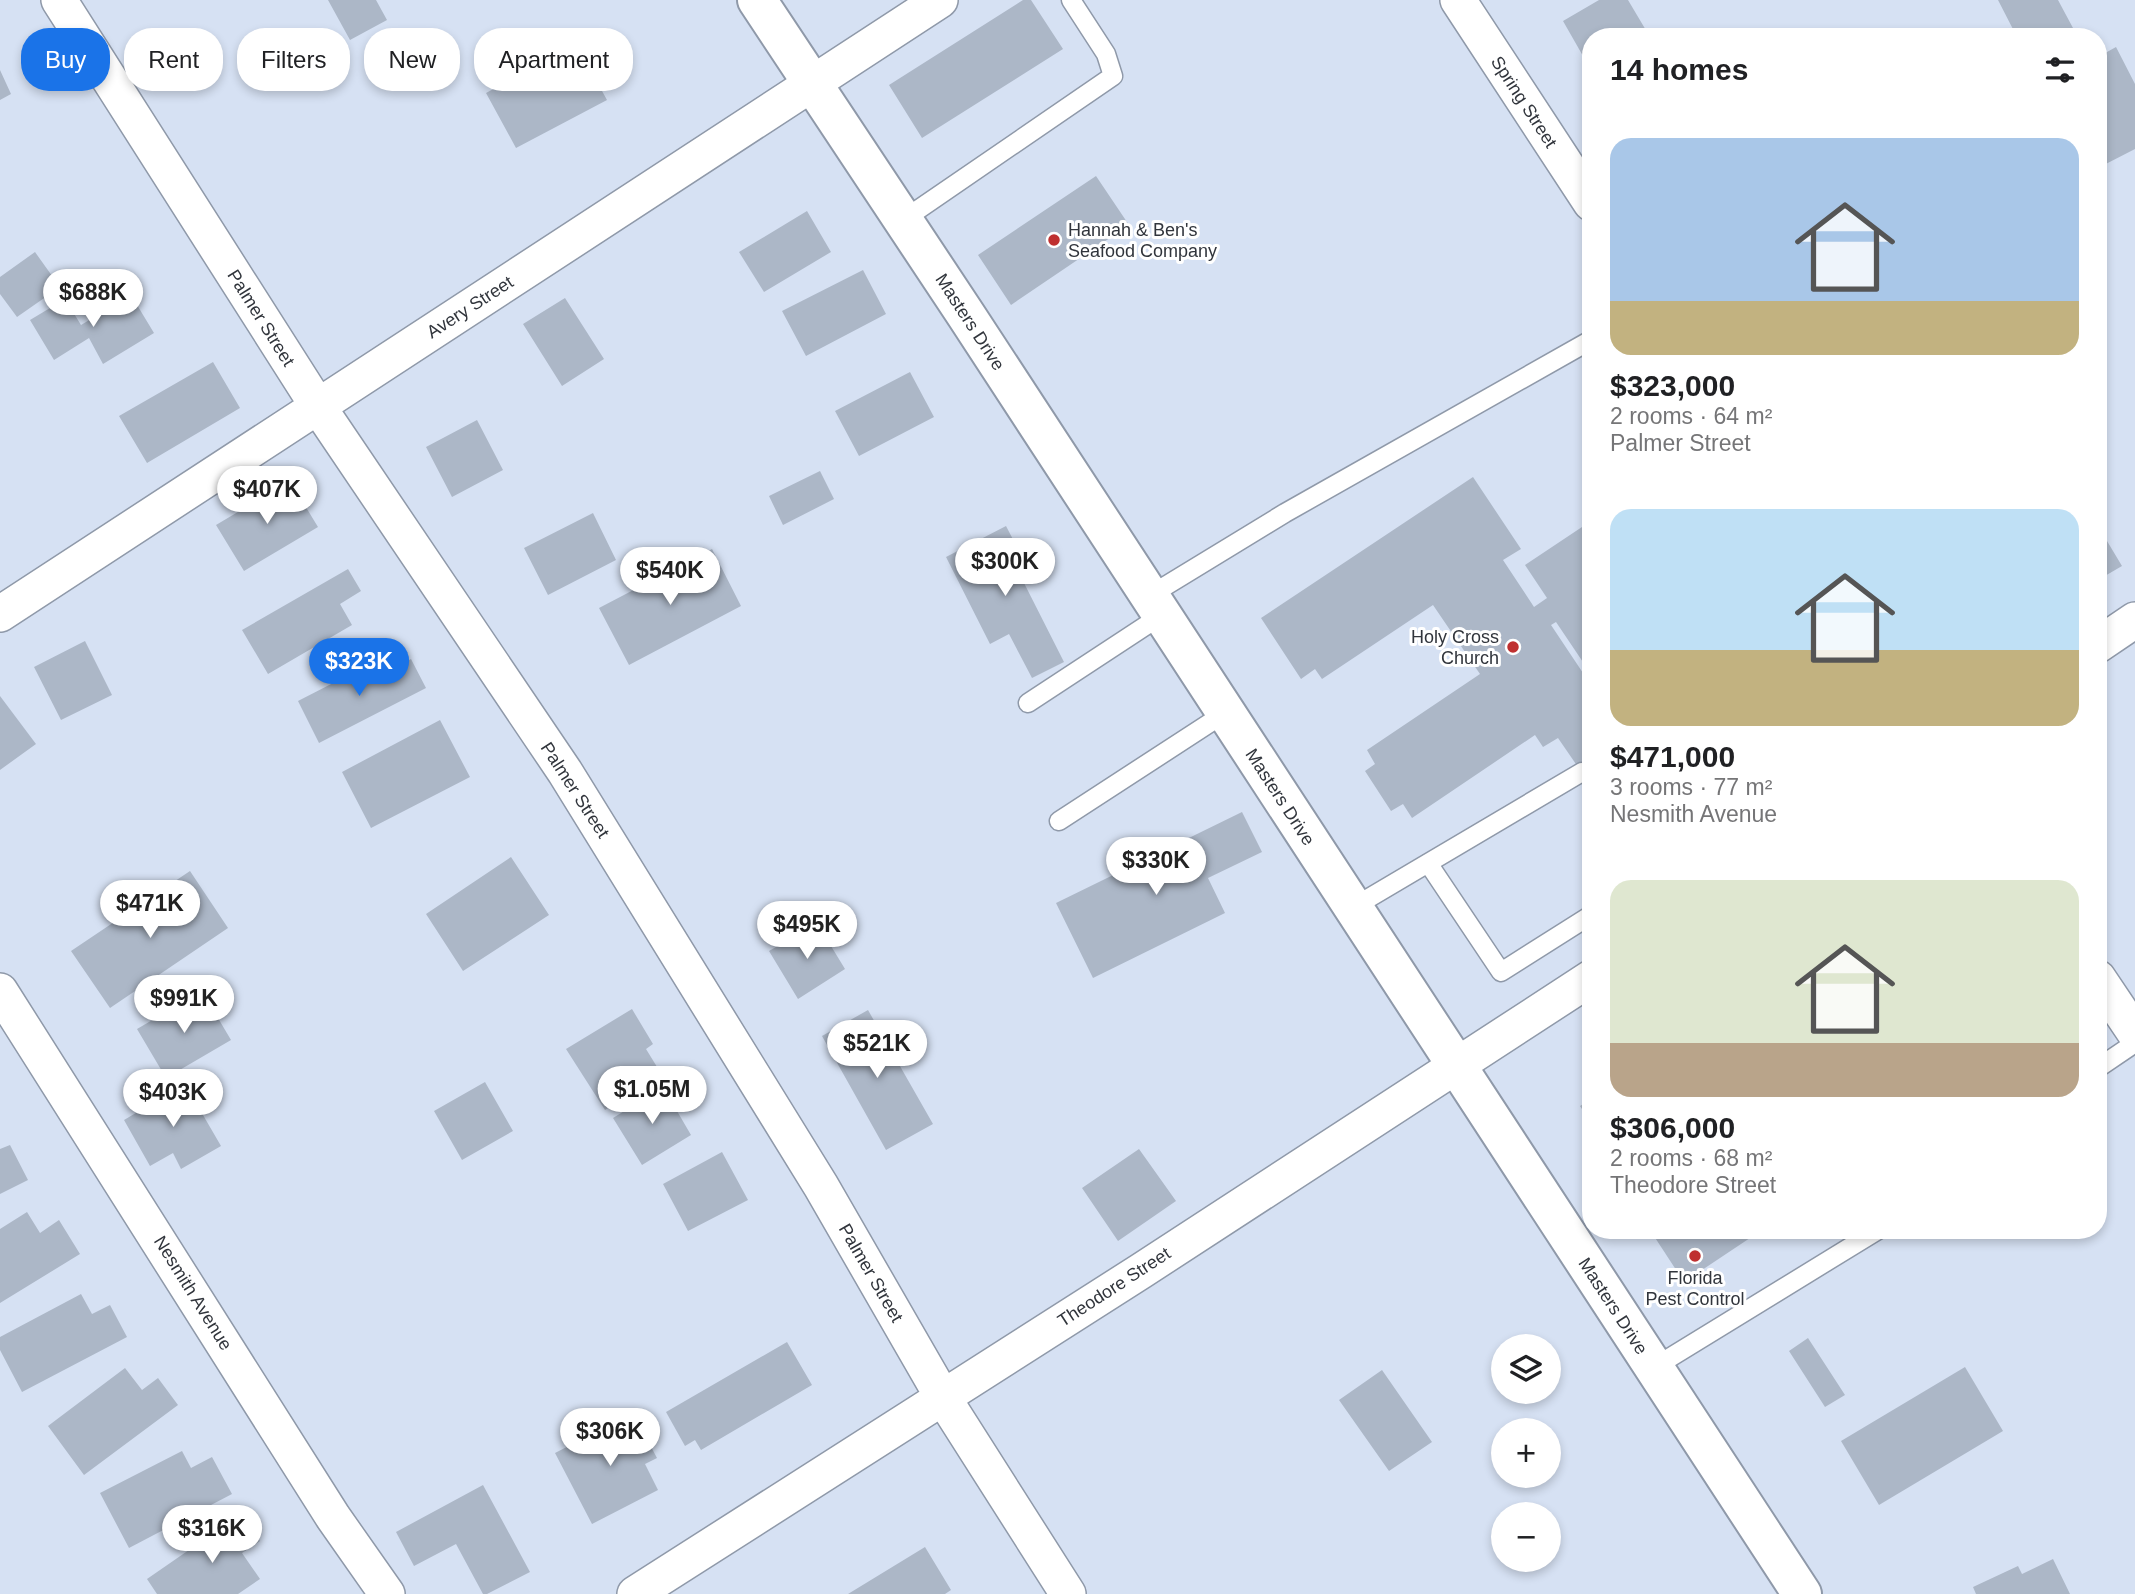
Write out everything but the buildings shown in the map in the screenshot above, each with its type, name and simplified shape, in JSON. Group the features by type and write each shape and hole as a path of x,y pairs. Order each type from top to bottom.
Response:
{"street":[{"name":"Palmer Street","path":"59,0 317,405 565,772 821,1186 942,1396 1068,1594"},
{"name":"Masters Drive","path":"757,0 1802,1594"},
{"name":"Avery Street","path":"0,614 940,0"},
{"name":"Spring Street","path":"1458,0 1582,189"},
{"path":"2107,639 2135,620"},
{"name":"Theodore Street","path":"635,1594 1582,984"},
{"name":"Nesmith Avenue","path":"0,991 333,1517 387,1594"},
{"path":"2107,991 2135,1033"}],"lane":[{"path":"903,220 1113,76 1106,54 1071,0"},
{"path":"1028,702 1285,513 1582,345"},
{"path":"1059,821 1226,713"},
{"path":"1352,908 1582,772"},
{"path":"1428,863 1501,972 1582,921"},
{"path":"2107,1062 2135,1043"},
{"path":"1653,1368 1863,1239"}],"place":[{"name":"Hannah & Ben's Seafood Company","path":"1054,240"},
{"name":"Holy Cross Church","path":"1513,647"},
{"name":"Florida Pest Control","path":"1695,1256"}]}
